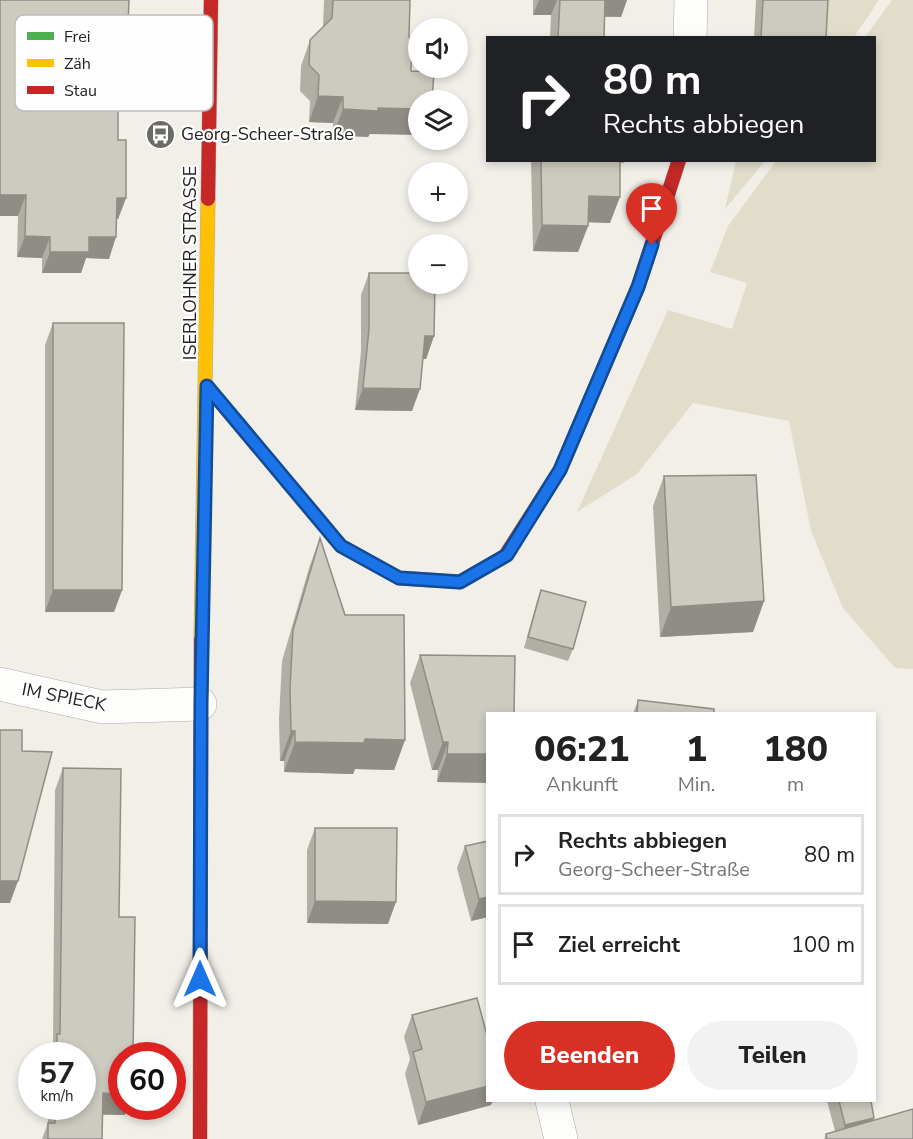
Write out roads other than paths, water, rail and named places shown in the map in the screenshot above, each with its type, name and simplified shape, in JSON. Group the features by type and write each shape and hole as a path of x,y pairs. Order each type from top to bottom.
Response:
{"main road":[{"name":"ISERLOHNER STRASSE","path":"211,0 211,15"},
{"name":"ISERLOHNER STRASSE","path":"200,1139 201,704 210,111"},
{"path":"207,386 341,546 399,578 460,582 507,555 560,470 638,287 678,162"}],"street":[{"path":"690,36 691,0"},
{"name":"IM SPIECK","path":"0,684 102,707 201,704"},
{"path":"552,1102 561,1139"}],"place":[{"name":"Georg-Scheer-Straße","path":"160,134"}]}
